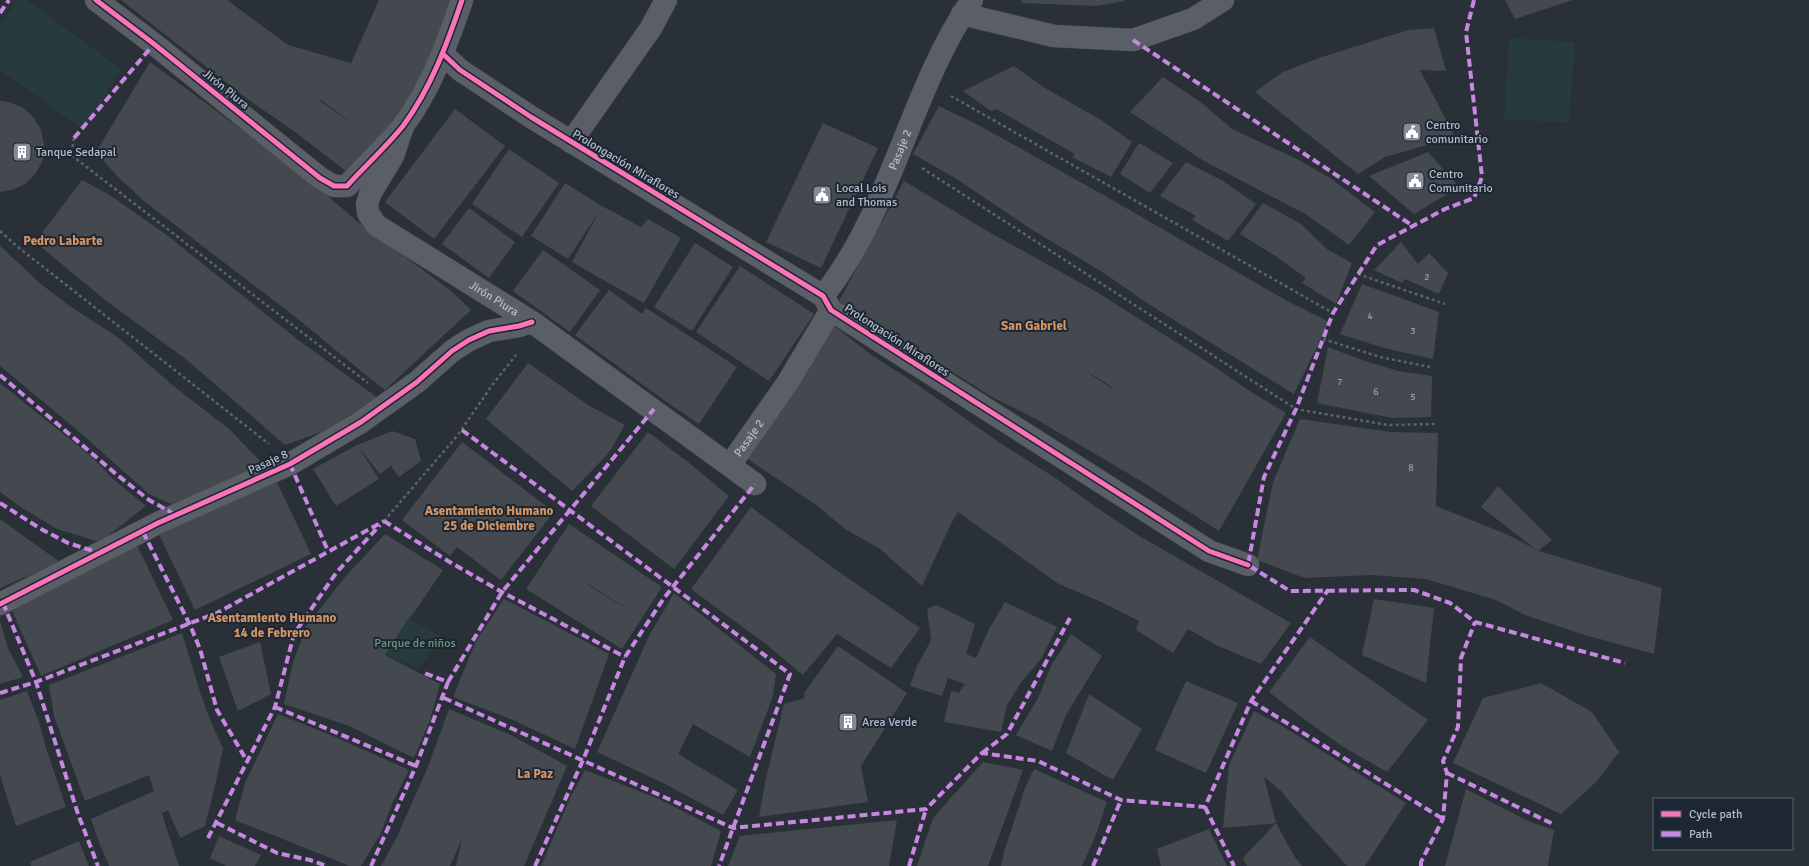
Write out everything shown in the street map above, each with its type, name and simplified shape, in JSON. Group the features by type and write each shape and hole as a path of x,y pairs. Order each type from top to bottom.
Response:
{"street":[{"name":"Jirón Piura","path":"96,0 154,44 320,178 334,186 347,186 403,126"},
{"path":"403,126 423,94 443,54 462,0"},
{"path":"571,142 651,28 666,0"},
{"path":"967,7 1054,36 1133,40 1193,19 1223,0"},
{"name":"Pasaje 2","path":"730,465 788,382 838,278 863,233 900,154 927,83 967,7"},
{"name":"Prolongación Miraflores","path":"443,54 460,70 571,142 827,303 1209,551 1248,565"},
{"name":"Jirón Piura","path":"403,126 393,156 370,194 367,204 368,213 376,224 535,324 756,484"},
{"name":"Pasaje 8","path":"0,604 158,523 290,464 362,422 417,382 452,352 469,340 489,331 535,324"}],"path":[{"path":"927,83 1333,313"},
{"path":"74,138 70,155 391,401"},
{"path":"900,154 1296,409 1388,424 1437,424"},
{"path":"0,230 19,248 264,440 290,464"},
{"path":"1358,274 1445,304"},
{"path":"384,521 457,436 535,324"},
{"path":"1323,339 1380,357 1430,367"}],"green space":[{"path":"17,0 27,0 121,69 84,130 0,70 0,27"},
{"path":"1509,38 1575,42 1569,123 1504,119"},
{"name":"Parque de niños","path":"409,618 443,638 419,667 385,655"}],"building":[{"path":"121,0 227,0 288,45 351,63 379,0 455,0 418,92 376,140 346,171 295,132 246,98","holes":["321,100 357,127 320,101"]},
{"path":"1022,0 1124,1 1096,6 1021,3"},
{"path":"1505,0 1573,0 1515,19"},
{"path":"1434,28 1446,71 1420,70 1455,137 1385,157 1358,174 1255,92 1283,72 1319,58 1408,30"},
{"path":"150,62 307,178 358,222 450,290 471,310 385,390 298,319 145,202 118,177 96,152"},
{"path":"1014,66 1045,88 1101,120 1132,142 1111,177 1072,157 1075,154 996,109 991,111 963,91"},
{"path":"1163,77 1202,103 1232,129 1297,159 1330,178 1375,212 1349,245 1307,215 1204,161 1130,112"},
{"name":"Tanque Sedapal","path":"0,101 22,107 33,117 41,130 44,145 43,160 36,173 25,184 12,190 0,192"},
{"path":"939,106 980,126 1289,302 1329,322 1294,394 1144,301 1104,273 1031,229 955,178 913,154"},
{"path":"455,109 505,146 434,239 385,202"},
{"name":"Local Lois and Thomas","path":"823,123 878,148 821,268 766,242"},
{"path":"1139,143 1173,163 1150,193 1120,174"},
{"path":"509,149 559,183 522,237 472,204"},
{"name":"Centro Comunitario","path":"1428,152 1459,187 1414,214 1369,176"},
{"path":"1186,162 1223,181 1256,204 1228,241 1192,220 1196,216 1160,196"},
{"path":"82,180 108,194 164,233 297,339 378,398 321,432 285,445 187,360 109,303 35,242"},
{"path":"904,181 982,228 1095,291 1286,413 1219,531 1141,481 1034,418 994,398 839,301","holes":["1082,369 1103,381 1114,389"]},
{"path":"565,183 602,206 641,227 648,219 681,238 644,303 572,262 600,210 568,259 531,236"},
{"path":"1263,203 1301,224 1327,249 1352,263 1336,304 1302,283 1306,278 1277,257 1240,234"},
{"path":"469,208 515,242 489,278 442,244"},
{"path":"1401,242 1418,264 1429,253 1448,273 1439,294 1405,279 1402,283 1374,270"},
{"path":"695,243 733,267 692,331 654,307"},
{"path":"0,246 41,284 68,305 119,338 171,384 229,429 266,467 171,504 149,494 76,429 0,366"},
{"path":"543,250 600,290 570,332 513,291"},
{"path":"740,266 814,314 769,381 696,332"},
{"path":"1362,284 1439,312 1433,359 1384,348 1340,334"},
{"path":"609,290 642,314 646,308 737,367 699,424 575,335"},
{"path":"834,326 873,356 912,381 1000,443 1057,479 1136,534 1291,623 1261,664 1216,645 1188,629 1173,653 1136,630 1139,621 1101,602 1057,583 958,512 922,586 880,549 845,529 816,505 746,458"},
{"path":"1328,347 1362,360 1398,371 1432,376 1431,417 1392,418 1317,403"},
{"path":"528,363 588,405 625,425 608,454 572,491 486,419"},
{"path":"0,383 92,457 113,479 146,506 100,542 57,529 22,508 0,492"},
{"path":"1300,419 1390,432 1438,433 1436,506 1506,534 1539,551 1662,588 1654,654 1578,633 1525,615 1496,600 1426,579 1371,575 1305,578 1257,560 1273,482"},
{"path":"392,431 415,439 421,461 399,477 391,466 380,474 359,448 379,479 336,506 313,469 357,445"},
{"path":"648,432 688,462 729,496 674,569 591,506"},
{"path":"462,442 554,512 501,580 457,547 450,556 402,520"},
{"path":"275,478 311,554 195,610 157,530"},
{"path":"1498,486 1552,540 1538,551 1481,507"},
{"path":"751,507 829,565 920,628 891,668 837,634 803,675 767,645 691,589"},
{"path":"0,519 36,545 60,562 0,588"},
{"path":"569,524 662,587 622,649 526,589","holes":["583,581 623,606 591,587"]},
{"path":"385,534 443,570 385,655 440,684 430,720 414,758 349,726 284,704 293,662 307,625 346,576"},
{"path":"137,545 173,620 41,676 10,606"},
{"path":"674,593 776,674 773,696 750,757 693,724 678,754 738,790 723,815 665,784 597,752 649,636"},
{"path":"504,599 609,654 575,749 513,720 453,697 476,641"},
{"path":"1374,599 1434,608 1426,683 1362,655"},
{"path":"1005,602 1057,627 1041,659 1022,681 1007,705 1001,732 944,722 951,691 959,693 965,684 948,678 942,696 910,686 917,666 931,640 927,609 936,605 975,624 966,654 976,658 989,629"},
{"path":"0,621 8,648 23,677 0,684"},
{"path":"182,633 200,692 210,720 223,748 205,826 180,838 168,810 162,813 160,808 179,866 109,866 91,819 154,791 149,775 85,801 54,716 49,685"},
{"path":"1071,634 1102,656 1066,715 1052,751 1016,735 1038,698 1051,666"},
{"path":"1310,637 1428,720 1387,772 1345,748 1269,692"},
{"path":"260,642 271,694 238,711 219,657"},
{"path":"838,646 907,693 861,766 868,802 759,817 766,778 784,704 805,698 804,693"},
{"path":"1186,681 1238,703 1206,773 1155,750"},
{"path":"1541,683 1592,712 1619,752 1597,781 1561,814 1453,763 1483,698"},
{"path":"27,691 39,722 66,807 16,826 0,775 0,700"},
{"path":"1089,694 1142,729 1113,780 1066,753"},
{"path":"449,709 511,735 567,766 524,866 456,866 462,839 450,866 381,866 396,839 427,769"},
{"path":"1254,711 1282,726 1406,803 1365,866 1347,866 1281,791 1264,777 1276,823 1223,828 1229,765"},
{"path":"278,714 326,733 409,770 393,802 380,835 361,866 350,866 235,820 245,783"},
{"path":"983,762 1023,770 988,866 917,866 933,818"},
{"path":"1034,769 1107,802 1095,837 1082,866 1001,866 1004,852 1025,788"},
{"path":"585,770 659,799 721,831 711,866 541,866 571,796"},
{"path":"1466,789 1528,821 1554,830 1548,866 1445,866"},
{"path":"897,820 889,866 728,866 740,836"},
{"path":"1276,823 1294,856 1302,866 1247,866 1243,858"},
{"path":"1209,829 1227,866 1161,866 1157,849"},
{"path":"219,836 261,855 255,866 226,866 210,858"},
{"path":"79,841 89,866 31,866 30,862"}],"marked path":[{"path":"0,13 9,0"},
{"path":"1474,0 1466,32 1482,177 1474,198 1445,209 1377,245 1333,313 1296,409 1264,477 1248,565 1290,591 1414,590 1450,603 1475,622 1625,663"},
{"path":"1133,40 1413,226"},
{"path":"74,138 154,44"},
{"path":"0,375 116,474 149,500 174,515"},
{"path":"448,682 502,592 654,409"},
{"path":"462,430 790,674 719,866"},
{"path":"290,464 328,551"},
{"path":"535,866 583,760 625,657 664,598 755,484"},
{"path":"0,503 41,529 68,543 100,553"},
{"path":"384,521 448,561 502,592 625,657"},
{"path":"0,693 36,682 217,613 384,521"},
{"path":"208,838 275,707 294,634 336,573 380,525"},
{"path":"143,532 190,625 200,649 217,710 247,761"},
{"path":"444,698 733,828 926,809 982,753 1038,761 1121,800 1205,807 1251,701 1328,590"},
{"path":"3,603 36,682 78,814 98,866"},
{"path":"982,753 1007,734 1070,618"},
{"path":"1421,866 1421,862 1443,819 1447,773 1443,761 1458,727 1461,658 1475,622"},
{"path":"371,866 416,766 448,682 424,673"},
{"path":"1251,701 1443,819"},
{"path":"275,707 416,766"},
{"path":"1447,773 1555,825"},
{"path":"1093,866 1121,800"},
{"path":"1205,807 1234,866"},
{"path":"909,866 926,809"},
{"path":"217,823 277,853 310,860 327,866"}],"cycle path":[{"path":"96,0 154,44 320,178 334,186 347,186 403,126 430,81 444,49 462,0"},
{"path":"443,54 460,70 531,117 823,296 831,310 1209,551 1248,565"},
{"path":"0,604 158,523 290,464 361,422 417,382 452,351 469,340 489,331 519,326 532,322"}],"place":[{"name":"Centro comunitario","path":"1412,132"},
{"name":"Tanque Sedapal","path":"22,152"},
{"name":"Centro Comunitario","path":"1415,181"},
{"name":"Local Lois and Thomas","path":"822,195"},
{"name":"Area Verde","path":"848,722"}],"district":[{"name":"Pedro Labarte","path":"63,240"},
{"name":"San Gabriel","path":"1034,325"},
{"name":"Asentamiento Humano 25 de Diciembre","path":"489,518"},
{"name":"Asentamiento Humano 14 de Febrero","path":"272,624"},
{"name":"La Paz","path":"535,773"}]}
